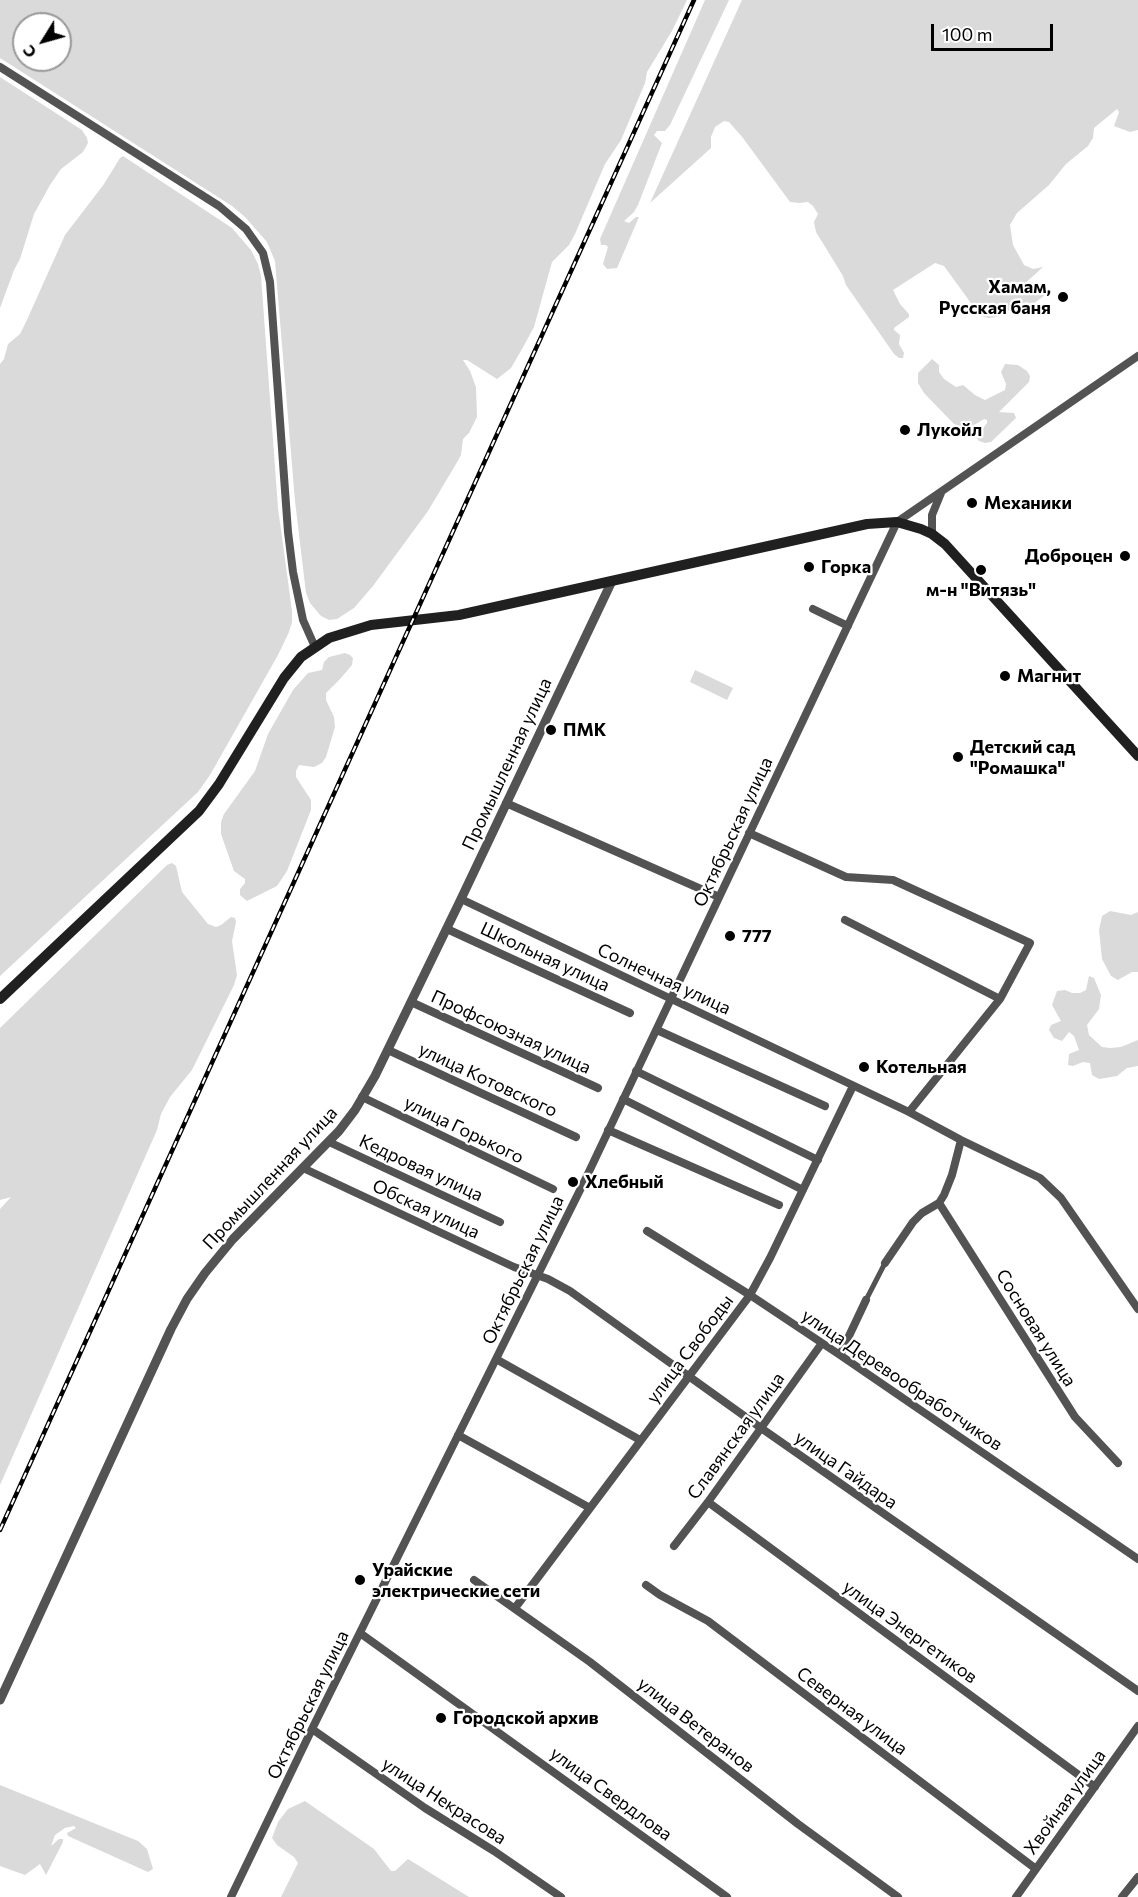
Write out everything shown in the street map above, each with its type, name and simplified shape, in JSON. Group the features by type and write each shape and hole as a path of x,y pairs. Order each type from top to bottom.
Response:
{"main road":[{"path":"0,999 199,811 219,784 284,678 301,657 337,634 371,625 445,618 873,523 897,522 932,534 945,544 1138,756"}],"street":[{"path":"0,67 209,200 234,218 255,240 262,253 270,282 288,532 293,572 301,613 315,647"},
{"path":"897,522 1138,356"},
{"path":"932,534 932,515 942,492"},
{"name":"Октябрьская улица","path":"231,1897 609,1130 897,522"},
{"name":"Промышленная улица","path":"0,1700 183,1306 216,1257 347,1121 388,1050 612,581"},
{"path":"813,609 848,626"},
{"path":"506,803 719,897"},
{"path":"749,833 846,877 893,880 1030,943 1000,999 909,1112"},
{"name":"Солнечная улица","path":"461,899 909,1112 1040,1178 1062,1198 1138,1309"},
{"path":"845,920 1000,999"},
{"name":"Школьная улица","path":"447,928 630,1013"},
{"name":"Профсоюзная улица","path":"411,1002 598,1088"},
{"path":"657,1030 825,1106"},
{"name":"улица Котовского","path":"388,1050 576,1137"},
{"path":"636,1071 818,1160"},
{"name":"улица Свободы","path":"515,1608 750,1295 853,1086"},
{"name":"улица Горького","path":"362,1097 553,1189"},
{"path":"623,1099 803,1190"},
{"path":"609,1130 779,1205"},
{"path":"840,1355 885,1263 913,1222 922,1213 939,1203 952,1175 961,1140"},
{"name":"Кедровая улица","path":"328,1142 500,1222"},
{"name":"Обская улица","path":"303,1168 514,1267 537,1275"},
{"name":"Сосновая улица","path":"939,1203 1075,1417 1118,1463"},
{"name":"улица Деревообработчиков","path":"647,1231 750,1295 840,1355 1138,1559"},
{"name":"улица Гайдара","path":"537,1275 570,1291 761,1428 1138,1691"},
{"name":"Славянская улица","path":"674,1546 822,1343"},
{"path":"496,1359 640,1440"},
{"path":"458,1435 590,1508"},
{"name":"улица Энергетиков","path":"708,1502 1095,1787"},
{"name":"улица Ветеранов","path":"474,1580 607,1674 773,1805 898,1897"},
{"name":"Северная улица","path":"646,1585 708,1621 1036,1869"},
{"name":"улица Свердлова","path":"360,1633 727,1897"},
{"name":"Хвойная улица","path":"1016,1897 1138,1726"},
{"name":"улица Некрасова","path":"312,1729 425,1809 494,1851 561,1897"},
{"path":"1122,1897 1138,1877"}],"shaded area":[{"path":"0,0 687,0 672,31 647,72 645,83 621,140 605,164 575,234 569,245 552,262 534,327 511,368 497,379 467,360 463,360 476,387 477,417 469,433 463,439 461,455 456,464 428,511 373,586 354,608 337,619 329,620 321,616 310,603 306,593 295,501 275,261 267,242 232,206 22,72 72,72 72,12 12,12 12,66 0,58"},
{"path":"705,0 729,0 670,125 665,131 657,131 654,135 662,143 638,205 624,221 629,223 639,217 617,268 607,269 603,264 608,247 601,245 600,239"},
{"path":"742,0 1138,0 1138,130 1130,132 1114,126 1119,112 1117,109 1094,128 1093,138 1088,146 1066,164 1049,185 1017,213 1010,225 1013,245 1024,265 1033,269 1043,267 1022,286 1042,285 1046,288 1045,295 1033,304 1026,302 996,317 988,318 976,310 944,266 935,263 893,290 900,304 909,314 909,317 894,328 900,335 899,344 904,353 903,358 899,358 846,285 843,276 816,232 814,222 818,214 813,206 808,202 790,202 729,122 724,121 715,127 711,137 711,148 650,203"},
{"path":"0,77 82,130 88,143 83,152 61,169 34,214 20,259 0,308"},
{"path":"123,156 232,228 251,250 258,264 261,276 278,508 292,622 278,655 198,792 0,976 0,364 4,359 8,344 20,334 65,235"},
{"path":"932,359 939,365 939,372 944,379 956,387 963,385 985,400 1005,390 1006,384 1001,372 1005,364 1018,365 1027,371 1030,376 1029,382 999,412 1014,413 1016,418 991,442 985,443 976,437 987,420 984,419 971,427 960,427 954,424 924,393 918,383 918,373"},
{"path":"345,653 353,658 352,665 326,693 335,727 326,757 322,763 314,767 299,765 296,771 296,777 311,800 311,810 287,871 277,886 247,901 240,895 245,879 234,871 221,834 224,814 255,771 268,734 293,690 308,673 322,670 324,662 329,657"},
{"path":"695,670 733,688 727,700 690,682"},
{"path":"172,863 176,866 182,892 208,924 216,927 231,917 235,918 232,941 237,975 192,1070 170,1097 161,1114 157,1130 0,1485 0,1209 11,1197 0,1200 0,1028 167,865"},
{"path":"1110,911 1131,915 1138,912 1138,972 1132,972 1118,980 1111,976 1102,959 1099,930 1102,916"},
{"path":"1089,976 1094,978 1101,995 1099,1009 1087,1025 1089,1035 1102,1047 1110,1048 1121,1047 1138,1040 1138,1066 1127,1068 1117,1076 1099,1079 1092,1075 1090,1063 1068,1065 1069,1054 1079,1050 1074,1036 1069,1032 1062,1041 1054,1038 1049,1030 1051,1025 1061,1021 1052,1005 1057,991 1080,993 1086,990"},
{"path":"0,1785 138,1841 147,1849 153,1869 148,1872 68,1836 67,1833 76,1828 74,1826 65,1828 55,1835 51,1846 59,1839 63,1839 63,1842 46,1875 40,1864 25,1875 0,1866"},
{"path":"305,1801 374,1849 391,1871 395,1871 408,1859 469,1897 281,1897 298,1863 272,1838 278,1822 288,1809"}],"railway":[{"path":"0,1530 694,0"}],"place":[{"name":"Хамам, Русская баня","path":"1063,297"},
{"name":"Лукойл","path":"905,430"},
{"name":"Механики","path":"972,503"},
{"name":"Доброцен","path":"1125,556"},
{"name":"Горка","path":"809,567"},
{"name":"м-н \"Витязь\"","path":"981,570"},
{"name":"Магнит","path":"1005,676"},
{"name":"ПМК","path":"551,730"},
{"name":"Детский сад \"Ромашка\"","path":"958,757"},
{"name":"777","path":"730,936"},
{"name":"Котельная","path":"864,1067"},
{"name":"Хлебный","path":"573,1182"},
{"name":"Урайские электрические сети","path":"360,1580"},
{"name":"Городской архив","path":"441,1718"}]}
